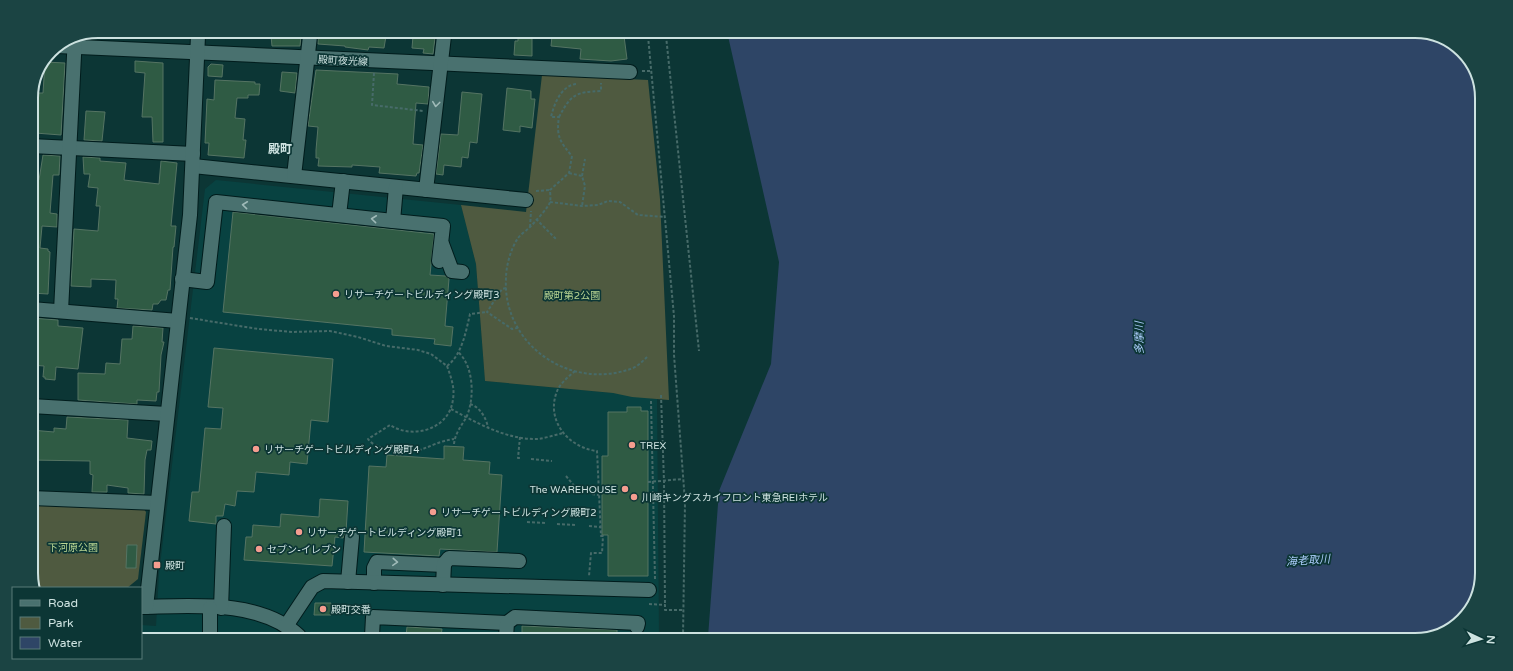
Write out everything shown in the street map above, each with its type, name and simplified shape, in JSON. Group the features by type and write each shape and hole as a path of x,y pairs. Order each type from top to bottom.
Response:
{"street":[{"path":"198,38 190,215 182,279 182,319 167,414 143,607 216,608 254,611 272,618 295,633"},
{"path":"294,176 309,58 310,38"},
{"path":"426,190 444,38"},
{"name":"殿町夜光線","path":"77,42 197,52 375,62 630,72"},
{"path":"61,311 74,43"},
{"path":"38,146 193,160 294,176 526,200"},
{"path":"339,215 343,181"},
{"path":"393,221 396,187"},
{"path":"182,279 207,282 216,202 443,226 439,261"},
{"path":"442,242 452,271 462,272"},
{"path":"38,309 61,311 95,317 182,319"},
{"path":"38,406 167,414"},
{"path":"38,498 157,503"},
{"path":"211,633 216,608 224,526"},
{"path":"348,582 352,537"},
{"path":"443,585 444,565 446,560 452,557 519,561"},
{"path":"374,583 374,568 377,562 444,565"},
{"path":"286,626 299,603 316,583 323,581 548,588 583,584 653,589"},
{"path":"372,633 373,617 506,630 515,617 638,623 638,628"}],"path":[{"path":"648,38 674,316 674,355 684,480 685,543 683,633"},
{"path":"666,38 699,351"},
{"path":"375,62 372,105 435,113"},
{"path":"559,117 551,117 558,97 571,84 577,84"},
{"path":"601,91 580,92 566,104 559,117 557,131 564,146 572,156 569,173 550,190 550,202 518,237 510,257 506,277 509,306 522,337 546,359 560,367 604,375 634,368 647,357"},
{"path":"582,206 585,186 582,176 585,159"},
{"path":"569,173 582,176"},
{"path":"550,202 582,206 598,205 608,201 620,202 638,215 665,217"},
{"path":"536,219 556,239"},
{"path":"487,312 502,289 506,288"},
{"path":"447,366 453,362 465,337 470,314 487,312 512,329 517,328"},
{"path":"182,319 213,320 258,329 292,332 330,331 358,337 386,346 418,350 431,354 447,366 452,380 453,399 451,409 436,426 427,430 415,433 395,428 390,425 368,439 371,443 382,448 406,453 416,452 432,447 443,441 454,439"},
{"path":"454,444 454,439 466,417 470,404 471,384 468,368 462,356 458,352"},
{"path":"576,371 558,388 555,398 554,415 563,433 575,445 586,450 597,451 600,526 601,536 603,536 602,553 591,553 583,584"},
{"path":"661,395 664,481 665,605"},
{"path":"652,401 654,481 653,589 655,604"},
{"path":"470,404 476,406 486,419 488,427"},
{"path":"451,409 510,436 538,439 563,433"},
{"path":"520,437 518,458 521,458"},
{"path":"532,459 552,461"},
{"path":"566,476 580,493"},
{"path":"648,482 684,480"},
{"path":"592,494 599,495"},
{"path":"527,522 547,523"},
{"path":"557,524 577,525"},
{"path":"589,526 600,526"}],"shaded area":[{"path":"216,180 461,205 476,264 485,381 613,393 657,399 659,633 142,633 142,625 156,626 159,574 205,189"}],"green space":[{"name":"殿町第2公園","path":"542,75 648,80 660,199 669,400 632,397 613,393 485,381 476,264 461,205 526,212"},
{"name":"下河原公園","path":"38,504 143,508 146,512 138,579 128,587 40,587 38,577"}],"water":[{"path":"728,38 1416,38 1427,39 1452,50 1463,61 1473,82 1475,94 1475,574 1474,585 1465,607 1449,623 1435,630 1416,633 708,633 719,491 771,364 779,262"}],"building":[{"path":"271,38 301,38 300,46 272,46"},
{"path":"318,38 386,38 384,48 369,47 368,50 345,46 318,44"},
{"path":"413,38 435,38 433,54 423,53 424,49 412,48"},
{"path":"518,38 532,38 532,56 514,55 515,41 518,41"},
{"path":"552,38 624,38 627,59 611,61 580,59 581,49 551,46"},
{"path":"135,61 163,63 163,142 153,142 152,117 142,117 145,73 135,72"},
{"path":"49,62 65,63 61,135 38,133 38,94 43,93 44,72 48,64"},
{"path":"211,64 223,65 222,77 208,76 208,67"},
{"path":"316,70 398,74 397,84 429,87 428,104 416,103 413,144 423,145 419,173 417,173 416,176 379,173 380,167 352,165 352,167 318,166 319,158 316,158 316,150 318,127 308,126"},
{"path":"282,72 297,73 295,93 280,91"},
{"path":"215,80 255,82 255,84 260,84 259,95 248,95 248,98 237,98 235,118 245,119 243,140 246,140 244,158 208,155 209,143 205,143 207,99 214,100"},
{"path":"507,88 531,91 531,99 535,99 532,128 520,126 520,132 503,130"},
{"path":"462,92 482,94 477,143 470,142 468,158 462,157 461,167 444,165 443,175 436,174 441,134 458,135"},
{"path":"86,111 105,112 102,141 84,140"},
{"path":"43,155 60,156 59,175 53,175 50,213 57,214 57,227 42,226 40,248 48,249 50,252 48,294 38,293 39,180"},
{"path":"83,157 100,158 100,161 126,163 124,180 159,184 161,161 177,163 171,226 176,226 170,290 168,290 166,300 161,300 158,304 153,304 152,310 117,308 118,299 115,299 116,280 91,279 91,287 71,286 74,229 98,231 100,206 96,206 98,188 88,187 90,174 84,174"},
{"name":"リサーチゲートビルディング殿町3","path":"233,212 434,234 430,275 446,276 449,279 445,326 453,327 451,346 434,344 435,339 392,335 392,329 223,312"},
{"path":"38,319 58,320 58,326 83,328 78,369 56,367 55,380 45,379 45,377 43,377 44,366 38,366"},
{"path":"133,326 163,328 162,342 164,342 161,355 159,392 157,392 156,401 137,400 137,404 78,400 78,373 105,374 106,363 120,364 122,339 132,339"},
{"name":"リサーチゲートビルディング殿町4","path":"214,348 333,359 328,422 311,420 307,464 290,462 289,475 256,472 254,492 237,491 235,506 225,504 223,516 216,516 216,524 189,521 192,492 199,492 205,428 221,429 223,408 208,407"},
{"name":"The WAREHOUSE","path":"627,407 641,407 641,411 648,411 648,576 608,576 608,535 602,535 602,456 608,456 608,412 627,412"},
{"path":"67,417 128,420 127,438 152,441 151,450 147,450 145,460 144,494 128,493 128,488 107,485 107,492 92,492 93,475 90,474 90,461 38,460 38,431 54,432 54,428 66,429"},
{"name":"リサーチゲートビルディング殿町2","path":"444,446 464,447 463,460 490,462 489,474 502,475 497,552 440,549 439,556 364,552 369,466 386,467 387,455 444,459"},
{"name":"リサーチゲートビルディング殿町1","path":"320,499 348,501 346,532 343,538 335,537 332,566 244,560 246,537 252,537 253,525 280,527 281,514 319,517"},
{"path":"127,545 137,545 136,568 126,568"},
{"name":"殿町交番","path":"315,603 331,603 331,615 314,615"},
{"path":"522,626 617,630 617,633 522,633"},
{"path":"407,627 442,629 441,633 406,633"}],"place":[{"name":"リサーチゲートビルディング殿町3","path":"336,294"},
{"name":"TREX","path":"632,445"},
{"name":"リサーチゲートビルディング殿町4","path":"256,449"},
{"name":"The WAREHOUSE","path":"625,489"},
{"name":"川崎キングスカイフロント東急REIホテル","path":"634,497"},
{"name":"リサーチゲートビルディング殿町2","path":"433,512"},
{"name":"リサーチゲートビルディング殿町1","path":"299,532"},
{"name":"セブン-イレブン","path":"259,549"},
{"name":"殿町","path":"157,565"},
{"name":"殿町交番","path":"323,609"}],"district":[{"name":"殿町","path":"280,149"}],"water label":[{"name":"多摩川","path":"1139,338"},
{"name":"海老取川","path":"1308,560"}]}
